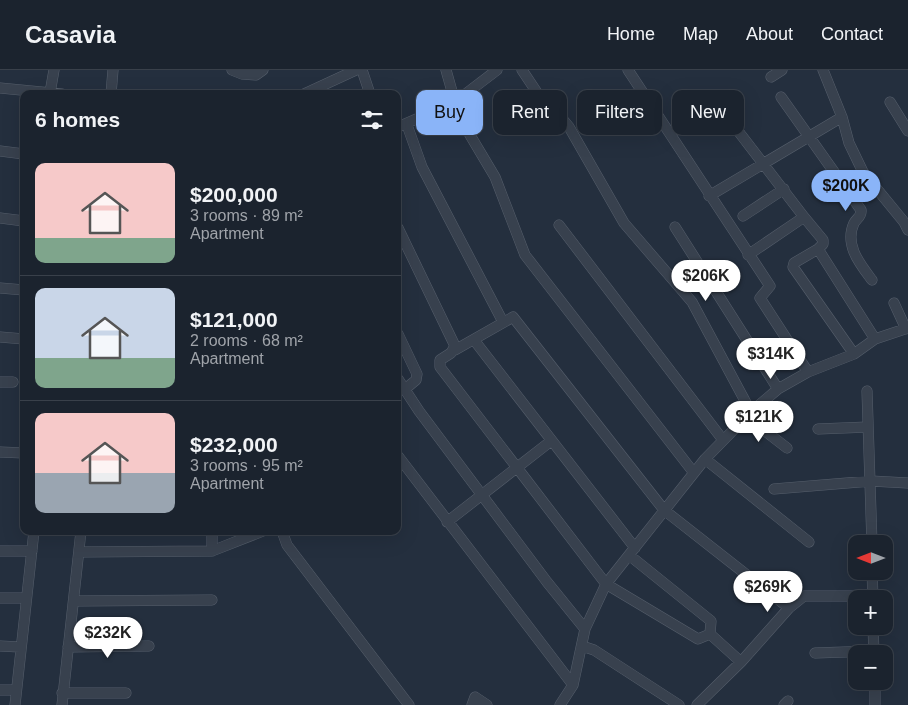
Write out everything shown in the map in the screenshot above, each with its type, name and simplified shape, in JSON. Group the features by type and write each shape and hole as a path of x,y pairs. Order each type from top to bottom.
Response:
{"street":[{"path":"51,90 54,70"},
{"path":"111,90 113,70"},
{"path":"232,70 242,74 256,75 263,70"},
{"path":"313,90 356,70"},
{"path":"362,70 369,90"},
{"path":"446,70 452,90"},
{"path":"471,90 497,70"},
{"path":"522,70 542,100 555,110 570,127 624,223 692,302 749,414 787,448"},
{"path":"628,70 770,287 760,298 808,372"},
{"path":"771,78 782,70"},
{"path":"823,70 842,117 849,143 863,172 907,223"},
{"path":"0,88 20,90"},
{"path":"781,97 861,210 861,214 855,222 850,240 858,262 872,280"},
{"path":"890,102 908,131"},
{"path":"709,196 842,117"},
{"path":"416,120 402,126 504,322"},
{"path":"470,135 495,177 524,255 694,474"},
{"path":"741,135 823,240 822,246 794,263 793,268 854,354"},
{"path":"0,151 20,154"},
{"path":"743,216 784,189"},
{"path":"748,254 804,217"},
{"path":"0,218 20,220"},
{"path":"560,225 723,440"},
{"path":"675,226 778,390"},
{"path":"401,234 455,350"},
{"path":"818,249 875,339"},
{"path":"0,288 20,290"},
{"path":"560,705 573,685 585,629 606,584 705,459 749,414 778,390 808,372 854,354 875,339 907,328 894,303"},
{"path":"710,634 698,639 606,584 440,367 440,360 513,317 664,510 789,608"},
{"path":"0,337 20,339"},
{"path":"401,340 418,374 416,380 404,390"},
{"path":"474,340 632,552 711,621 710,634"},
{"path":"0,382 14,382"},
{"path":"401,384 482,495 585,629"},
{"path":"868,391 872,535"},
{"path":"818,429 868,427"},
{"path":"447,522 551,441"},
{"path":"0,452 20,453"},
{"path":"705,459 808,542"},
{"path":"401,460 573,685"},
{"path":"774,488 871,481 908,483"},
{"path":"16,705 20,647 34,535"},
{"path":"62,705 81,535"},
{"path":"212,535 212,551"},
{"path":"79,552 212,551 253,535"},
{"path":"283,535 287,545 409,705"},
{"path":"0,550 32,551"},
{"path":"697,705 741,662 789,608 804,596 848,597"},
{"path":"0,598 26,598"},
{"path":"74,601 212,600"},
{"path":"710,634 741,662"},
{"path":"0,646 20,647"},
{"path":"68,647 149,646"},
{"path":"582,646 594,650 680,705"},
{"path":"815,652 848,653"},
{"path":"0,690 16,690"},
{"path":"875,690 875,705"},
{"path":"62,693 126,693"},
{"path":"472,705 474,697 487,705"}]}
